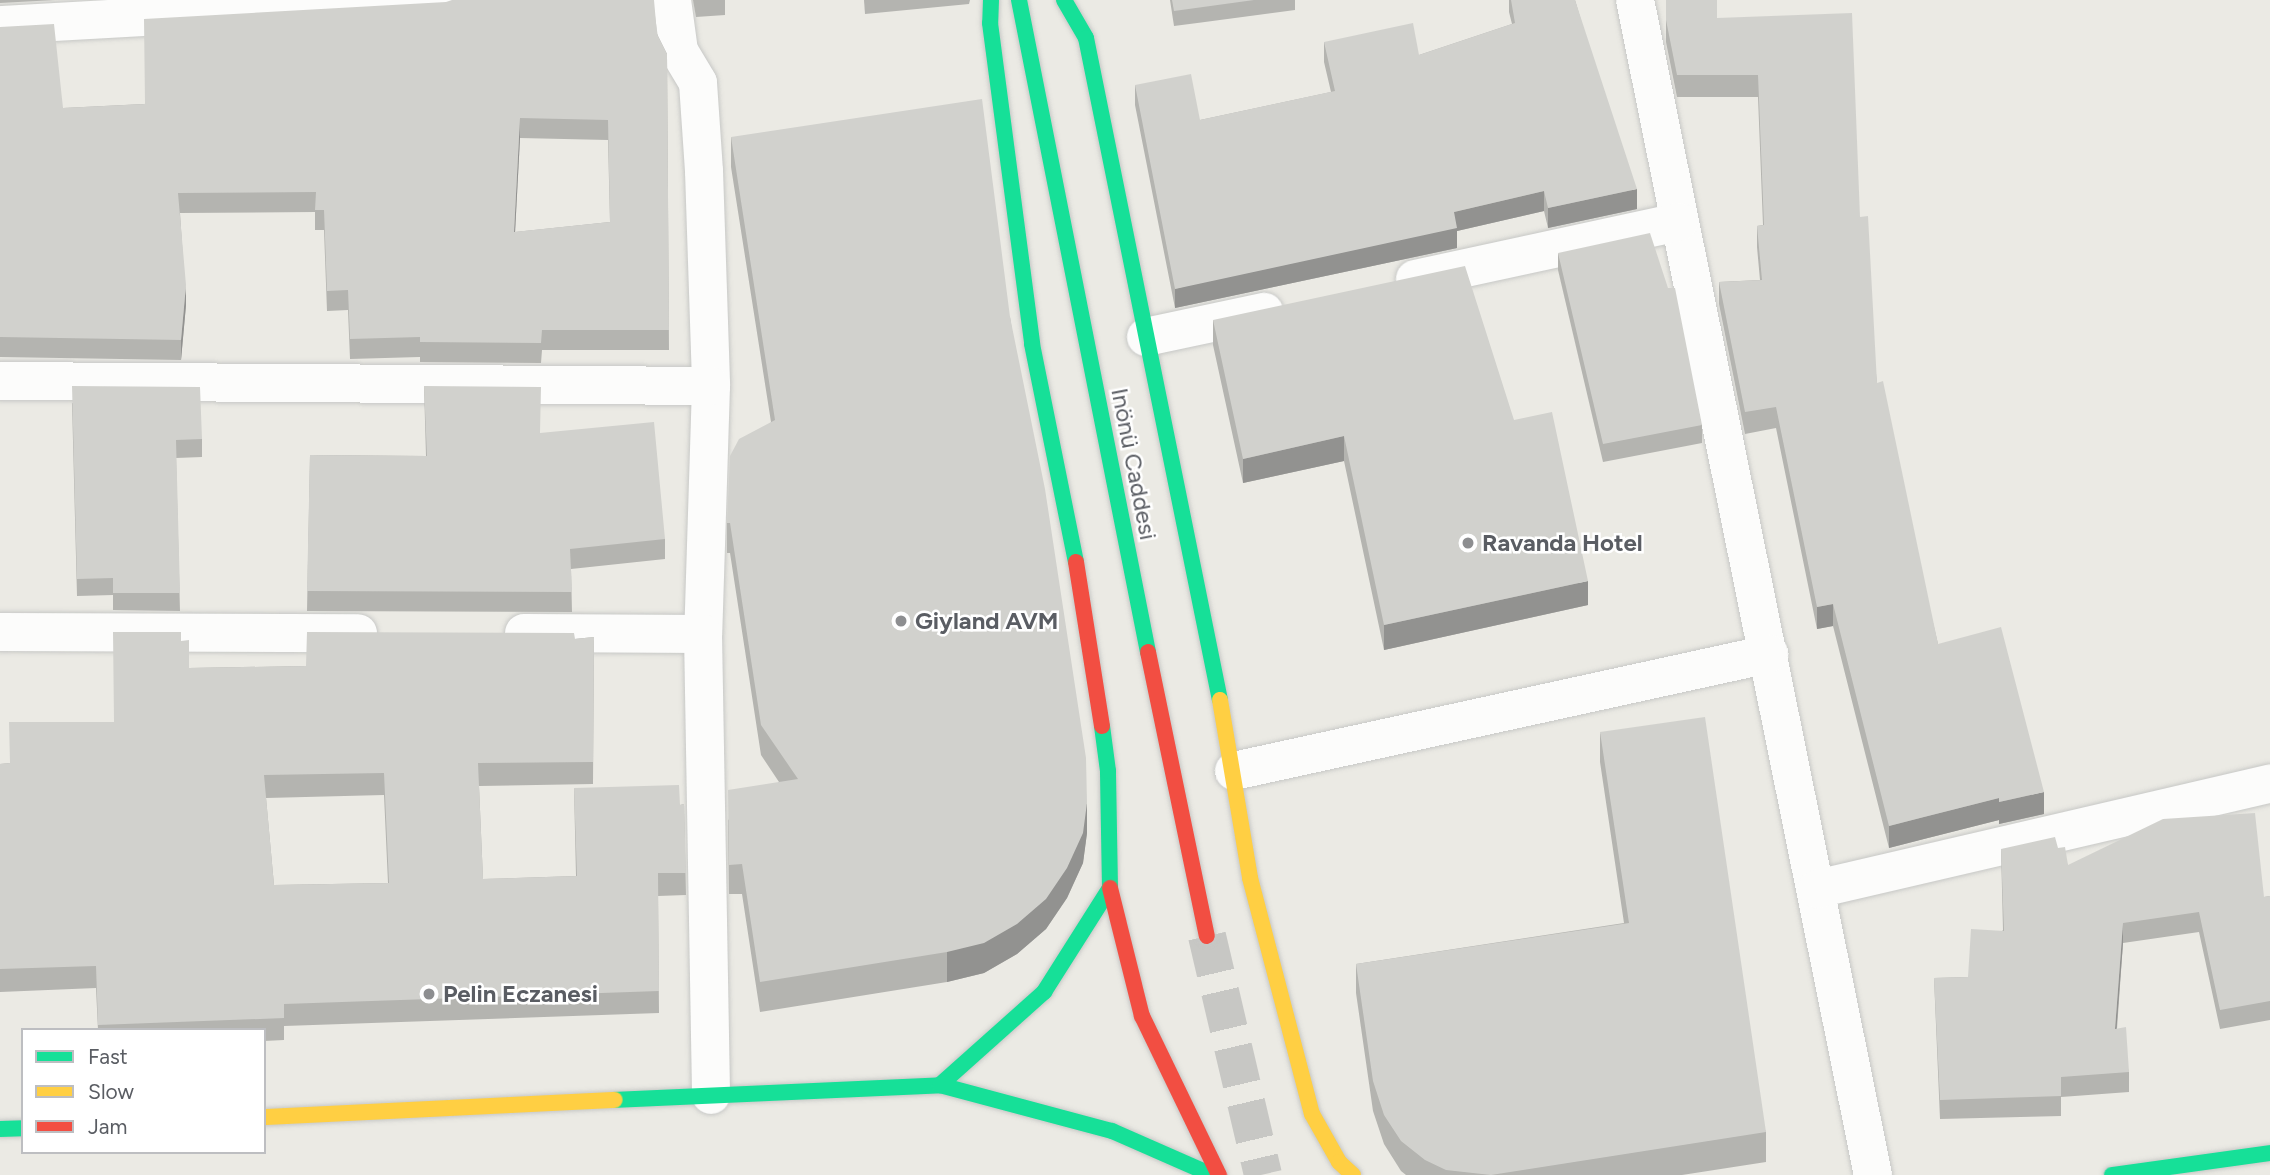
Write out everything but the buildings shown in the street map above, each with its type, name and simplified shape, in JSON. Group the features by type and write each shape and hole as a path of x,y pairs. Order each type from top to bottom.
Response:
{"main road":[{"path":"991,0 990,23 1032,344 1086,611 1108,771 1110,888 1142,1016 1219,1175"},
{"name":"Inönü Caddesi","path":"1020,0 1166,745 1207,936"},
{"path":"1064,0 1086,38 1234,771 1250,878 1312,1114 1339,1162 1353,1175"},
{"path":"940,1085 1044,992 1110,888"},
{"path":"266,1117 940,1085 1112,1130 1212,1175"},
{"path":"0,1129 21,1128"},
{"path":"2112,1175 2270,1153"}],"street":[{"path":"0,25 445,0"},
{"path":"672,0 679,51 698,83 711,386 704,634 710,1095"},
{"path":"1635,0 1873,1175"},
{"path":"1378,287 1679,222"},
{"path":"1146,337 1297,305"},
{"path":"0,381 711,386"},
{"path":"0,632 386,633"},
{"path":"483,633 704,634"},
{"path":"1234,771 1769,654"},
{"path":"1817,889 2270,784"}],"tunnel":[{"path":"1207,936 1263,1175"}],"traffic: fast":[{"path":"991,0 990,23 1032,344 1076,562"},
{"path":"1019,0 1148,652"},
{"path":"1064,0 1086,38 1220,700"},
{"path":"940,1085 1044,992 1110,888 1108,771 1102,726"},
{"path":"615,1100 940,1085 1112,1131 1212,1175"},
{"path":"0,1129 21,1128"},
{"path":"2112,1175 2270,1153"}],"traffic: slow":[{"path":"1220,700 1250,878 1312,1114 1339,1162 1353,1175"},
{"path":"266,1117 615,1100"}],"traffic: jam":[{"path":"1076,562 1102,726"},
{"path":"1148,652 1207,936"},
{"path":"1110,888 1142,1016 1219,1175"}],"place":[{"name":"Ravanda Hotel","path":"1468,543"},
{"name":"Giyland AVM","path":"901,621"},
{"name":"Pelin Eczanesi","path":"429,994"}]}
